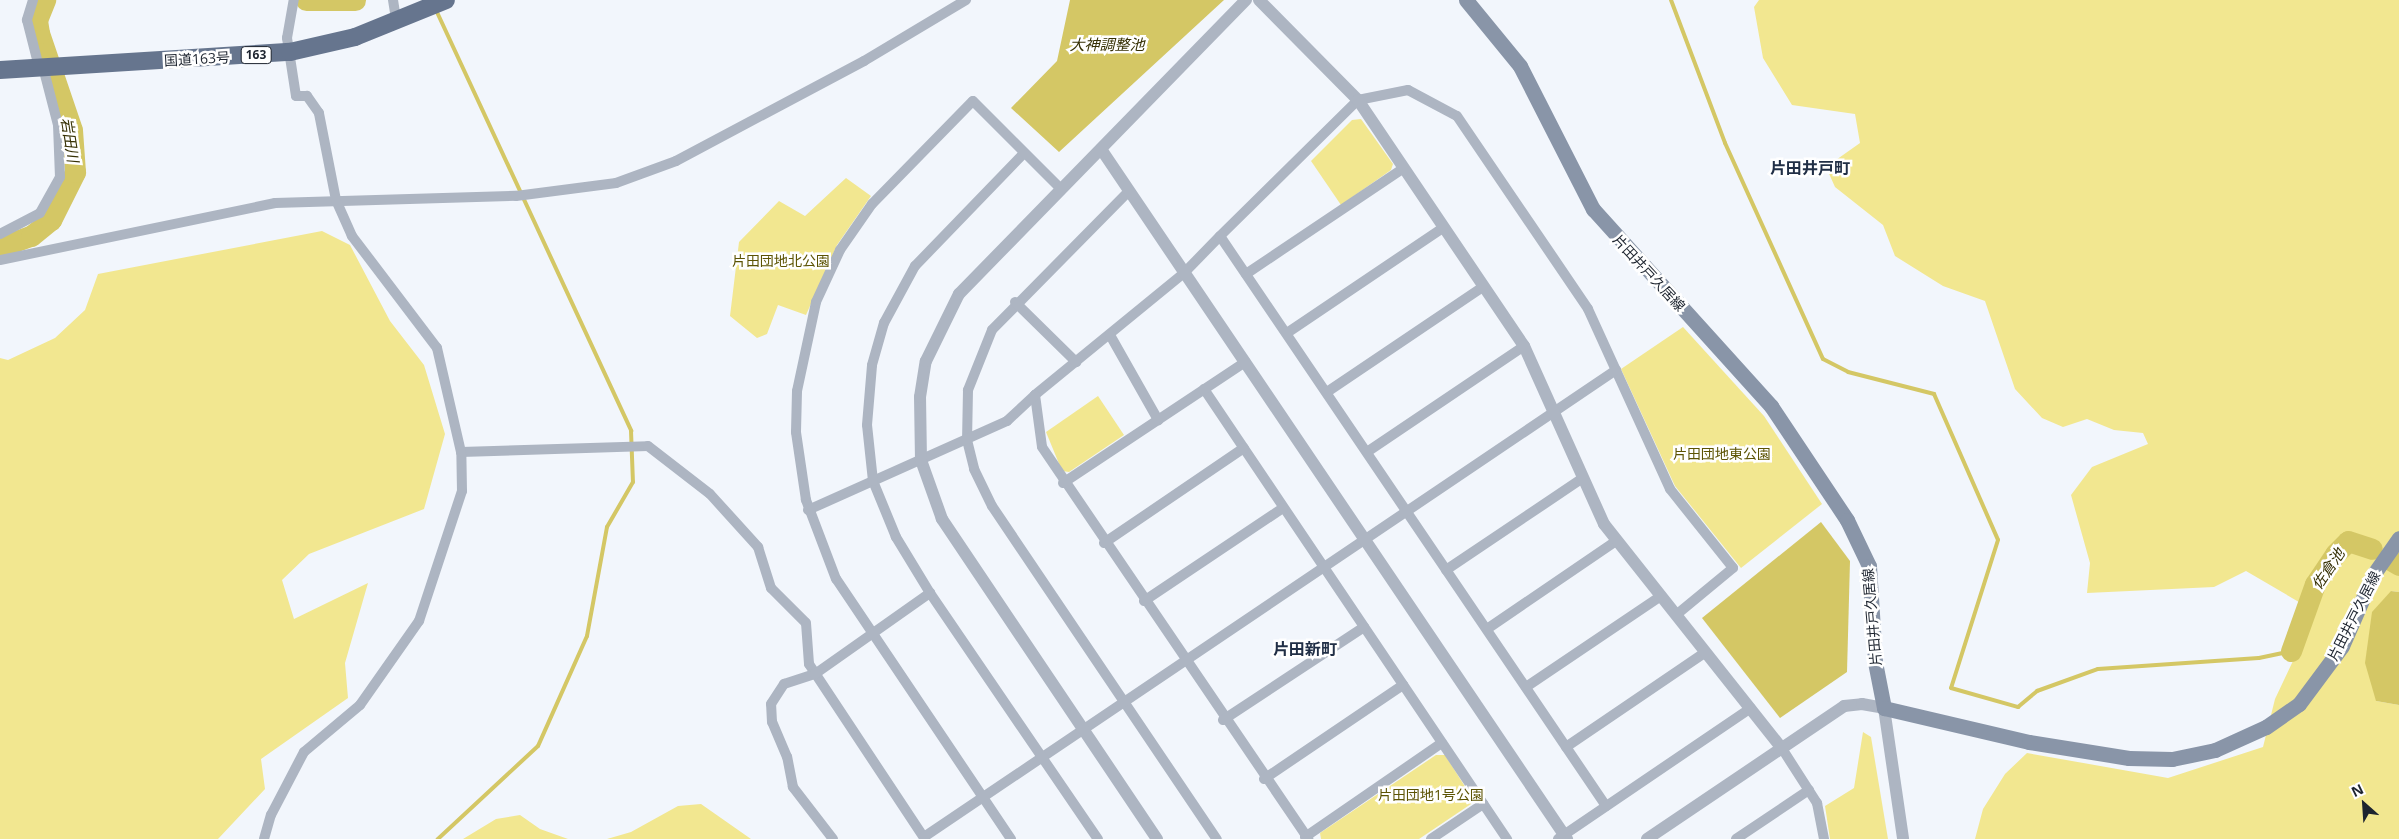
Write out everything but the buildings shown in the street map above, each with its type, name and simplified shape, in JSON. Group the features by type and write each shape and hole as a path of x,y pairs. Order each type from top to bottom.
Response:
{"highway":[{"name":"国道163号","path":"0,70 290,52 355,37 446,0"}],"main road":[{"name":"片田井戸久居線","path":"1466,0 1520,66 1593,209 1771,406 1847,520 1869,566 1875,662 1884,708 2029,742 2130,758 2172,759 2215,750 2266,728 2299,704 2342,646 2373,575 2399,538"}],"street":[{"path":"0,234 40,213 60,177 57,118 46,67 27,20 32,0"},
{"path":"264,839 271,815 304,752 360,705 419,621 460,503 461,452 437,348 352,236 336,200 319,113 307,96 296,96 290,52 291,12 294,0"},
{"path":"0,260 250,207 336,200 516,196 616,183 676,161 864,62 966,0"},
{"path":"1157,839 951,535 934,504 921,460 920,397 926,361 938,332 959,294 1059,187 1101,149 1246,0"},
{"path":"1259,0 1358,100 1484,286 1524,346 1583,478 1616,541 1781,747 1809,790 1821,816 1824,839"},
{"path":"393,1 396,20"},
{"path":"808,510 1007,421 1184,273 1358,100 1408,90 1456,116 1588,309 1670,489 1733,568 1676,615"},
{"path":"1011,839 836,579 808,510 796,432 798,374 816,302 840,250 872,204 973,101 1059,187"},
{"path":"1101,149 1563,838 1606,806 1751,708"},
{"path":"1024,152 929,248 902,286 884,323 867,405 873,482 896,537 930,593 1098,839"},
{"path":"1246,274 1404,168"},
{"path":"1129,191 1015,302 980,351 968,390 967,440 974,469 992,506 1217,839"},
{"path":"1287,333 1444,227"},
{"path":"1220,236 1606,806"},
{"path":"1326,392 1484,286"},
{"path":"1015,302 1076,362"},
{"path":"1110,335 1158,420"},
{"path":"1367,452 1524,346"},
{"path":"1063,484 1244,362"},
{"path":"461,452 648,446 710,494 758,547 771,588 806,623 809,664 925,838 1183,661 1616,370"},
{"path":"1204,389 1507,839"},
{"path":"1036,395 1042,447 1063,484 1223,720 1306,838 1442,744"},
{"path":"1104,543 1244,448"},
{"path":"1446,570 1583,478"},
{"path":"1144,601 1283,508"},
{"path":"1487,629 1616,541"},
{"path":"833,839 793,787 770,714 779,688 801,675 815,674 930,593"},
{"path":"1526,687 1661,596"},
{"path":"1223,720 1364,627"},
{"path":"1566,747 1706,652"},
{"path":"1264,779 1403,685"},
{"path":"1647,839 1844,706 1884,708 1903,839"},
{"path":"1736,839 1809,790"},
{"path":"1431,839 1483,804"}],"green space":[{"path":"1759,0 2399,0 2399,592 2391,591 2376,701 2399,705 2399,839 1975,839 1983,809 2005,774 2027,753 2168,778 2263,747 2275,699 2316,612 2246,571 2214,587 2087,593 2090,563 2071,495 2092,467 2148,444 2143,433 2114,430 2087,419 2063,427 2042,418 2015,389 1985,301 1943,286 1895,256 1883,225 1835,187 1826,167 1860,143 1855,114 1792,105 1763,58 1754,7"},
{"path":"1361,119 1393,164 1391,170 1341,205 1311,161 1352,120"},
{"name":"片田団地北公園","path":"846,178 871,196 837,245 806,315 778,305 767,334 757,338 730,316 739,242 779,201 805,216"},
{"path":"322,231 350,245 390,321 424,365 445,434 424,509 309,554 282,580 294,619 368,583 345,663 348,698 261,759 265,789 218,839 0,839 0,358 8,360 55,338 85,310 98,274"},
{"name":"片田団地東公園","path":"1683,327 1764,416 1822,504 1741,568 1675,486 1621,369"},
{"path":"1098,396 1124,435 1069,472 1062,471 1046,432"},
{"path":"1863,732 1871,737 1888,839 1830,839 1825,806 1854,788"},
{"name":"片田団地1号公園","path":"1436,755 1445,755 1471,796 1471,804 1419,839 1321,839 1320,833"},
{"path":"701,804 751,839 607,839 631,832 678,806"},
{"path":"520,815 540,829 568,839 463,839 496,819"}],"water":[{"name":"大神調整池","path":"1070,0 1224,0 1059,152 1011,108 1057,61"},
{"path":"1821,522 1850,561 1847,672 1780,718 1702,618"},
{"path":"2391,591 2399,592 2399,705 2376,701 2365,663 2372,612"}],"waterway":[{"name":"岩田川","path":"0,247 31,236 51,220 75,172 72,130 39,33 37,20 45,0"},
{"name":"岩田川","path":"306,0 355,0"},
{"path":"1671,0 1725,143 1823,359 1848,372 1934,394 1998,540 1951,688 2018,707 2037,691 2098,669 2259,658 2291,651"},
{"path":"436,10 631,431 633,482 607,527 587,636 538,746 438,839"},
{"name":"佐倉池","path":"2291,651 2315,584 2335,554 2348,541 2372,549"},
{"name":"佐倉池","path":"2392,561 2399,565"}],"district":[{"name":"片田井戸町","path":"1810,168"},
{"name":"片田新町","path":"1305,649"}]}
